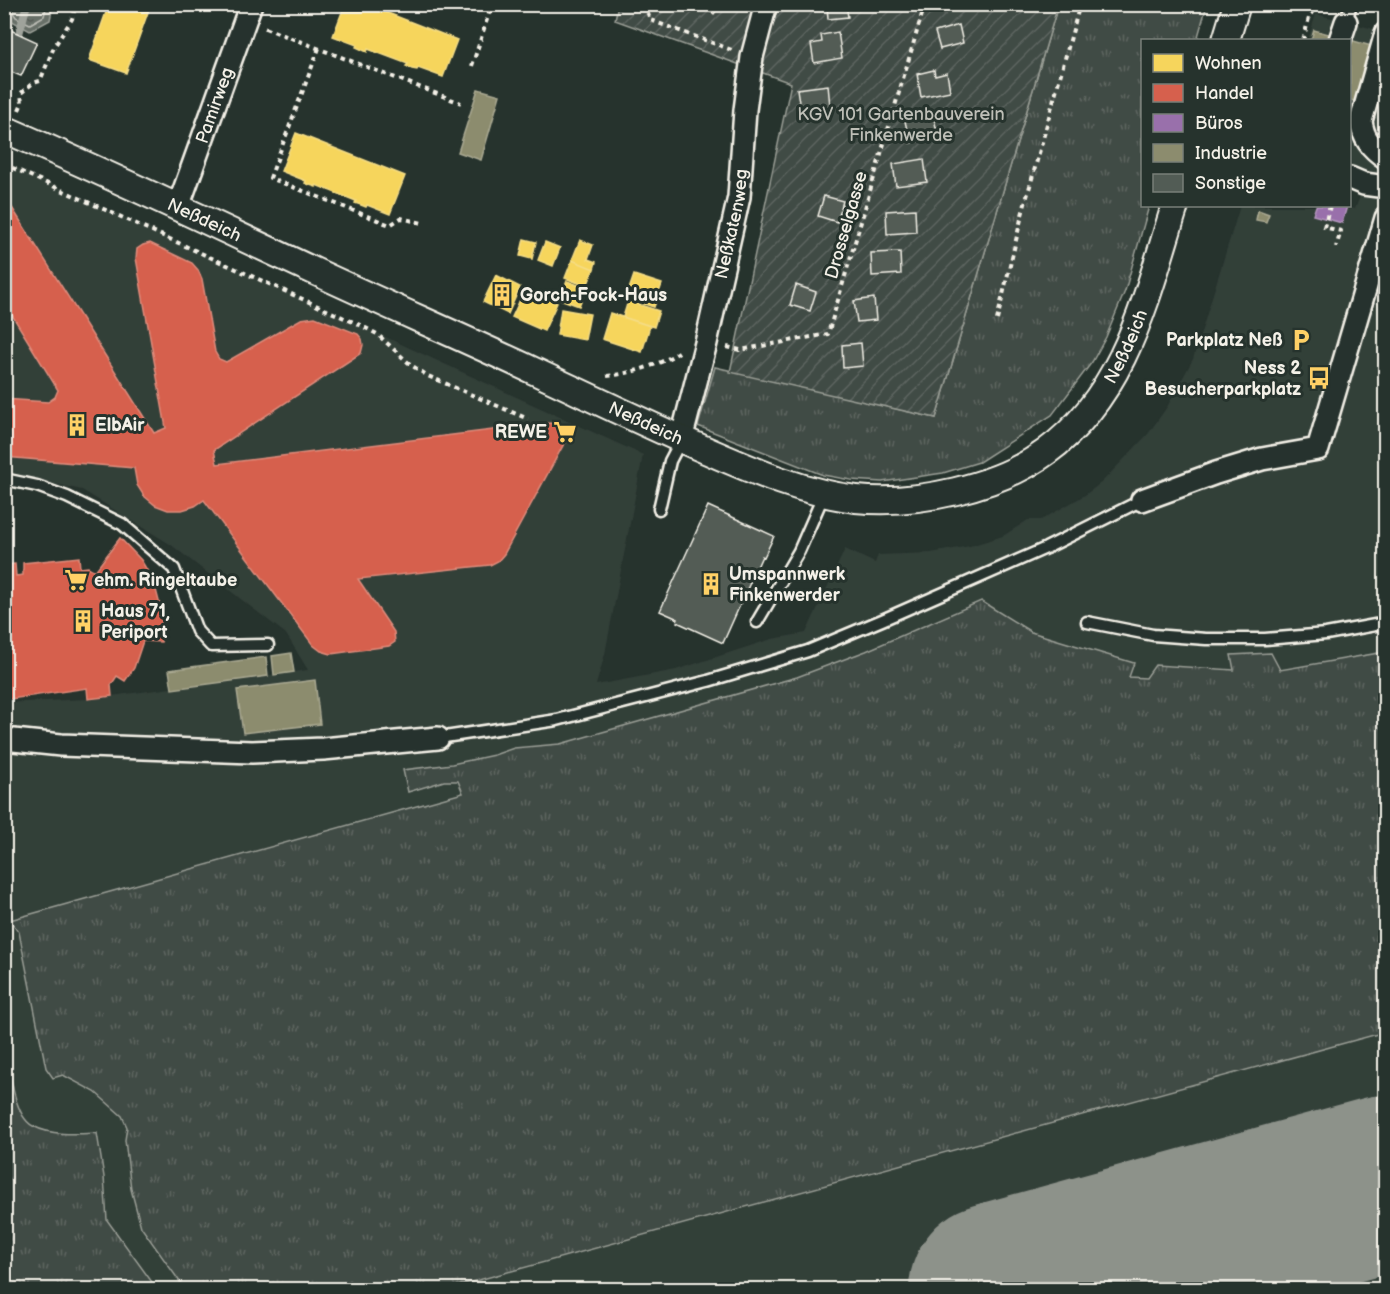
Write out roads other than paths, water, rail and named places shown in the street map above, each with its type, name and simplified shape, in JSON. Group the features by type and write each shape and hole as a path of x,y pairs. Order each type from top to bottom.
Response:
{"street":[{"name":"Neßkatenweg","path":"681,440 739,197 745,110 752,57 766,4"},
{"path":"1226,39 1237,4"},
{"name":"Pamirweg","path":"178,207 248,12"},
{"path":"1386,33 1361,121 1368,143 1386,158"},
{"name":"Neßdeich","path":"7,130 681,440 785,482 824,494 858,499 889,501 944,494 988,482 1027,463 1053,447 1069,433 1104,390 1121,362 1139,319 1175,207"},
{"path":"1351,178 1364,184 1386,187"},
{"path":"1142,500 1262,459 1318,449 1386,218"},
{"path":"4,739 61,745 252,752 323,749 438,738"}],"lane":[{"path":"659,509 670,461 681,440"},
{"path":"4,479 47,489 122,524 174,569 197,631 211,646 268,645"},
{"path":"757,622 799,551 824,494"},
{"path":"438,738 557,720 708,681 808,651 1046,548 1142,500"},
{"path":"1087,622 1153,635 1206,639 1265,639 1326,634 1386,622"}],"water":[{"path":"7,4 53,5 50,20 30,31 12,21 6,10"}],"waterway":[{"path":"19,34 27,4"}],"place":[{"name":"Gorch-Fock-Haus","path":"502,295"},
{"name":"Parkplatz Neß","path":"1301,340"},
{"name":"Ness 2 Besucherparkplatz","path":"1319,378"},
{"name":"ElbAir","path":"77,425"},
{"name":"REWE","path":"565,432"},
{"name":"ehm. Ringeltaube","path":"76,580"},
{"name":"Umspannwerk Finkenwerder","path":"711,584"},
{"name":"Haus 71, Periport","path":"83,621"}],"park label":[{"name":"KGV 101 Gartenbauverein Finkenwerde","path":"901,124"}]}
